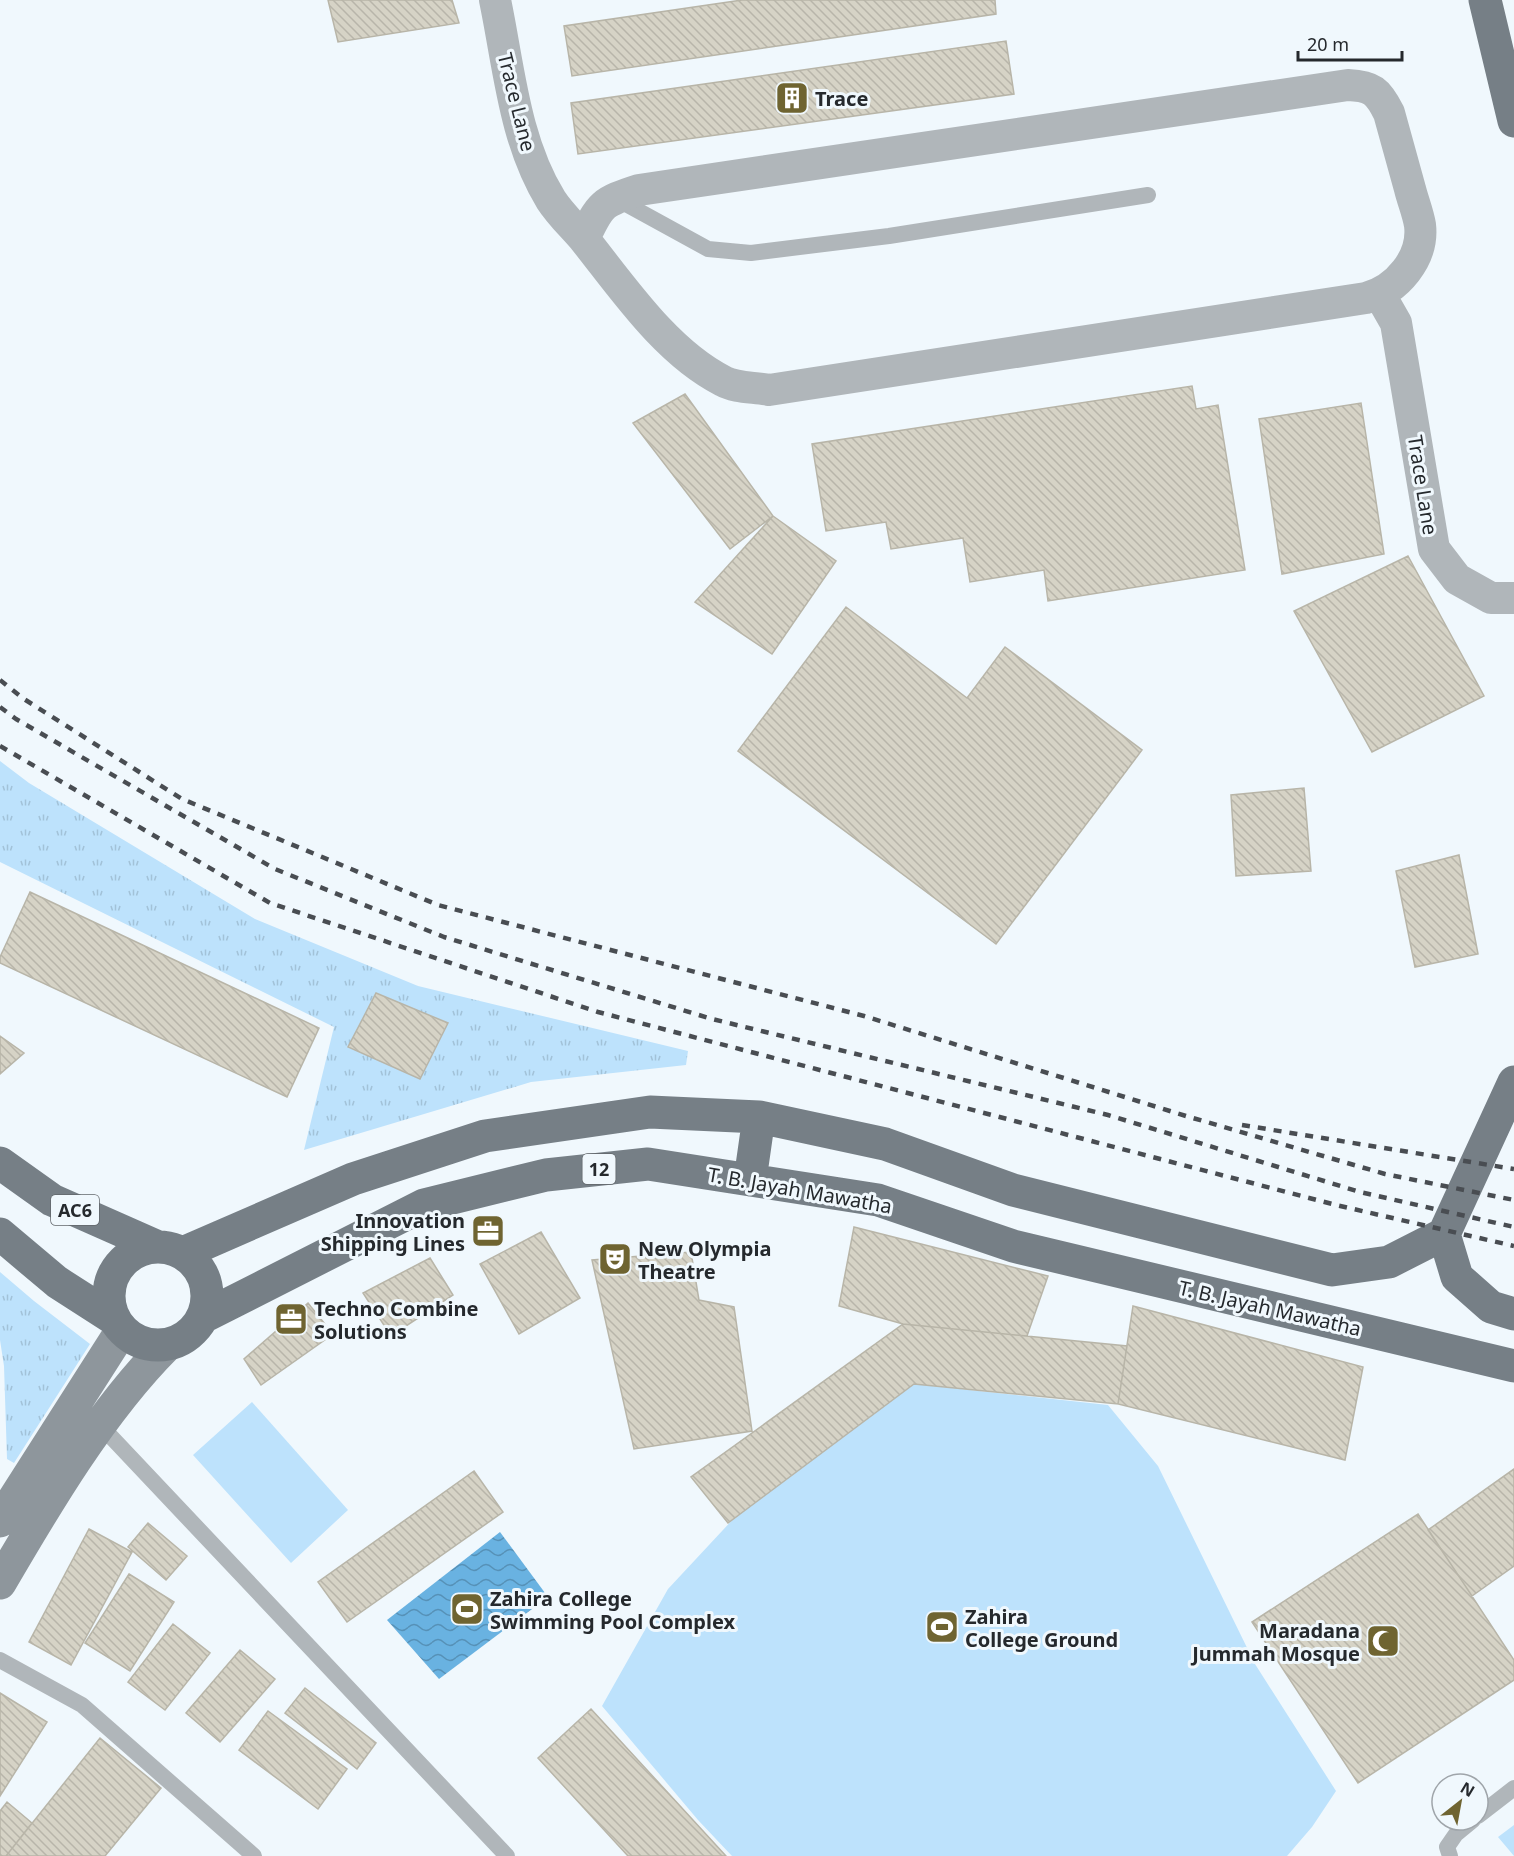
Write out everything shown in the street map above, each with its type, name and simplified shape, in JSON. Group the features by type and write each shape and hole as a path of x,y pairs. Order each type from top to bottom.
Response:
{"main road":[{"path":"1485,0 1514,121"},
{"path":"0,1521 117,1324 108,1298 111,1279 121,1262 137,1251 169,1249 353,1179 485,1136 650,1112 759,1117 885,1144 1013,1190 1332,1270 1389,1262 1444,1234 1514,1082"},
{"path":"750,1180 759,1117"},
{"name":"AC6","path":"0,1163 52,1200 169,1249"},
{"name":"T. B. Jayah Mawatha","path":"205,1316 424,1205 546,1175 648,1164 878,1200 1013,1246 1514,1366"},
{"path":"0,1234 57,1282 142,1343 166,1346"},
{"path":"1444,1234 1457,1277 1491,1307 1514,1314"},
{"path":"0,1583 29,1533 100,1425 166,1346 189,1336 205,1316 208,1299 206,1280 197,1264 169,1249"}],"street":[{"name":"Trace Lane","path":"495,0 509,81 529,154 552,201 648,318 689,360 725,383 769,390 1375,296 1384,302 1396,323 1434,549 1456,579 1491,598 1514,598"},
{"path":"584,239 597,210 614,198 639,190 1336,87 1362,86 1375,91 1389,112 1420,226 1418,251 1408,269 1398,280 1375,296"}],"lane":[{"path":"614,198 708,249 751,253 889,236 1148,195"},
{"path":"100,1425 507,1856"},
{"path":"0,1660 82,1705 254,1856"},
{"path":"1490,1807 1514,1788"},
{"path":"1450,1856 1447,1847 1458,1832"}],"green space":[{"path":"0,761 29,783 255,919 418,986 688,1051 686,1065 531,1082 304,1150 334,1027 0,862"},
{"path":"0,1272 90,1344 14,1463 7,1459 4,1366 0,1340"},
{"name":"Zahira College Ground","path":"914,1384 1108,1405 1158,1466 1255,1664 1336,1791 1312,1827 1287,1856 732,1856 698,1820 602,1706 668,1589 736,1516"},
{"path":"252,1402 348,1510 291,1563 193,1455"},
{"path":"1514,1825 1514,1856 1498,1837"}],"water":[{"name":"Zahira College Swimming Pool Complex","path":"500,1532 548,1597 439,1679 387,1620"}],"building":[{"path":"328,0 452,0 459,23 338,42"},
{"path":"742,0 995,0 996,14 572,76 564,26"},
{"name":"Trace","path":"1006,41 1014,94 578,154 571,103"},
{"path":"1192,386 1196,409 1218,405 1245,570 1048,601 1044,570 970,582 963,538 891,549 886,522 826,531 812,444"},
{"path":"685,394 773,516 730,549 633,423"},
{"path":"1361,403 1384,554 1282,574 1259,419"},
{"path":"773,516 836,561 772,654 695,602"},
{"path":"1408,556 1484,696 1372,752 1294,611"},
{"path":"846,607 967,698 1005,647 1142,750 996,944 738,751"},
{"path":"1304,788 1311,871 1236,876 1231,795"},
{"path":"1459,855 1478,954 1415,967 1396,871"},
{"path":"30,892 319,1028 287,1097 0,963 0,957"},
{"path":"376,993 448,1023 420,1079 348,1047"},
{"path":"0,1036 24,1053 0,1074"},
{"path":"854,1227 1048,1276 1027,1336 903,1324 839,1306"},
{"path":"541,1232 580,1298 519,1334 480,1264"},
{"path":"691,1252 699,1300 734,1307 752,1431 634,1449 592,1260"},
{"path":"430,1258 453,1295 391,1336 363,1293"},
{"path":"308,1303 333,1334 261,1385 244,1359"},
{"path":"1133,1306 1363,1367 1345,1460 1118,1404"},
{"path":"903,1324 1127,1346 1118,1404 914,1384 728,1523 691,1477"},
{"path":"1514,1469 1514,1566 1472,1596 1428,1530"},
{"path":"474,1471 503,1512 347,1622 318,1582"},
{"name":"Maradana Jummah Mosque","path":"1418,1514 1514,1660 1514,1680 1358,1783 1252,1622"},
{"path":"148,1523 187,1556 166,1580 128,1547"},
{"path":"89,1529 132,1552 71,1665 29,1642"},
{"path":"129,1574 174,1602 130,1671 85,1643"},
{"path":"173,1624 210,1653 165,1710 128,1682"},
{"path":"240,1650 275,1679 220,1742 186,1713"},
{"path":"305,1688 376,1743 357,1769 285,1713"},
{"path":"0,1693 47,1722 0,1796"},
{"path":"591,1709 726,1856 628,1856 538,1758"},
{"path":"268,1711 347,1769 318,1809 239,1750"},
{"path":"100,1738 161,1788 105,1856 6,1856"},
{"path":"7,1802 32,1823 6,1856 0,1856 0,1811"}],"railway":[{"path":"0,680 24,699 182,799 438,905 864,1016 1186,1116 1385,1174 1514,1200"},
{"path":"0,707 16,719 275,869 444,937 712,1019 1108,1115 1360,1192 1514,1227"},
{"path":"0,746 270,903 598,1012 1336,1205 1514,1246"},
{"path":"1242,1125 1514,1169"}],"place":[{"name":"Trace","path":"792,98"},
{"name":"Innovation Shipping Lines","path":"488,1231"},
{"name":"New Olympia Theatre","path":"615,1259"},
{"name":"Techno Combine Solutions","path":"291,1319"},
{"name":"Zahira College Swimming Pool Complex","path":"467,1609"},
{"name":"Zahira College Ground","path":"942,1627"},
{"name":"Maradana Jummah Mosque","path":"1383,1641"}]}
